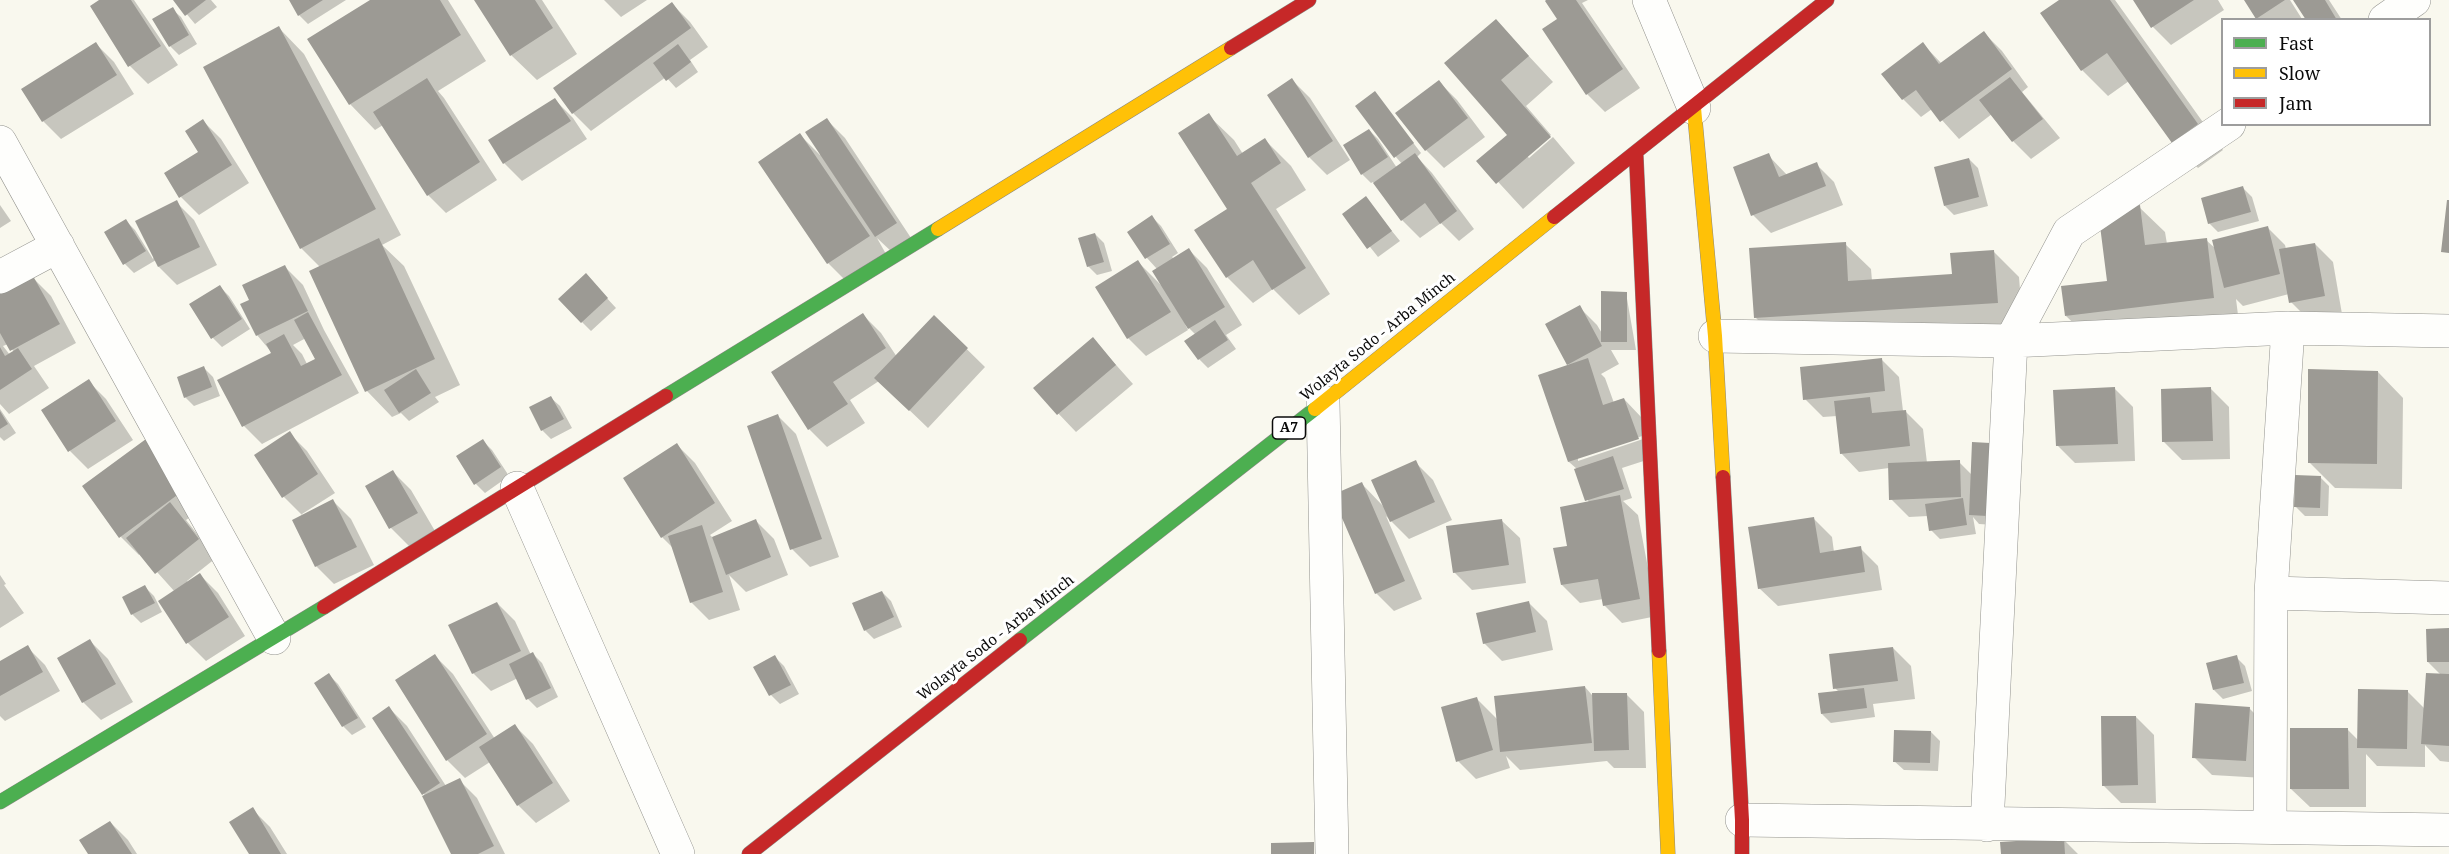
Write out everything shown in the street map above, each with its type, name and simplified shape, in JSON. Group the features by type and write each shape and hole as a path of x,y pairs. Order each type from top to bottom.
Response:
{"main road":[{"path":"1,799 273,638 1309,0"},
{"name":"Wolayta Sodo - Arba Minch","path":"749,854 1323,402 1827,0"},
{"path":"1694,108 1715,336 1742,854"},
{"path":"1636,152 1668,854"}],"street":[{"path":"1650,0 1694,108"},
{"path":"2388,18 2414,0"},
{"path":"1987,825 2011,341 2069,232 2226,126"},
{"path":"0,142 273,638"},
{"path":"0,277 58,246"},
{"path":"1715,336 2011,341 2288,328 2449,331"},
{"path":"2270,827 2271,593 2288,328"},
{"path":"1323,402 1332,854"},
{"path":"517,488 678,854"},
{"path":"2271,593 2449,598"},
{"path":"1742,820 2449,830"}],"building":[{"path":"99,0 131,0 161,46 128,67 90,6"},
{"path":"173,0 206,0 185,16"},
{"path":"289,0 323,0 298,16"},
{"path":"370,0 440,0 461,35 349,105 307,39"},
{"path":"474,0 535,0 553,28 510,56"},
{"path":"1546,0 1576,0 1623,69 1586,95 1542,29 1557,19"},
{"path":"2059,0 2110,0 2198,124 2172,143 2107,53 2081,71 2040,13"},
{"path":"2133,0 2194,0 2151,28"},
{"path":"2244,0 2285,0 2258,18"},
{"path":"2293,0 2325,0 2336,18 2305,18"},
{"path":"672,2 691,28 572,114 553,88"},
{"path":"173,7 189,35 169,47 152,19"},
{"path":"1496,19 1529,56 1501,80 1551,137 1496,184 1476,161 1507,135 1444,63"},
{"path":"279,26 376,209 300,249 203,67"},
{"path":"1984,31 2012,69 1940,122 1916,90 1902,100 1881,74 1923,42 1939,64"},
{"path":"96,42 117,75 42,122 21,89"},
{"path":"678,44 691,62 666,81 653,63"},
{"path":"2010,77 2043,119 2012,142 1979,100"},
{"path":"427,78 480,162 427,196 373,112"},
{"path":"1292,78 1333,141 1308,158 1267,95"},
{"path":"1439,80 1468,118 1425,151 1395,113"},
{"path":"1375,91 1414,143 1394,158 1355,106"},
{"path":"555,98 571,121 503,164 488,140"},
{"path":"1209,113 1237,156 1265,138 1281,163 1251,183 1306,268 1272,290 1253,260 1226,278 1194,230 1227,209 1178,133"},
{"path":"827,118 897,223 875,237 805,132"},
{"path":"203,119 232,165 179,198 164,173 198,152 185,131"},
{"path":"1369,129 1388,157 1361,175 1343,145"},
{"path":"800,133 870,236 827,264 758,162"},
{"path":"1415,153 1457,211 1440,224 1425,203 1401,221 1373,183"},
{"path":"1769,153 1779,177 1817,162 1826,186 1751,216 1733,167"},
{"path":"1969,158 1979,197 1944,206 1934,167"},
{"path":"2243,186 2251,212 2208,224 2201,198"},
{"path":"1366,196 1392,231 1367,249 1342,214"},
{"path":"177,200 200,247 158,267 135,221"},
{"path":"2447,200 2449,200 2449,253 2441,252"},
{"path":"2140,205 2145,245 2207,238 2214,298 2065,316 2061,286 2107,281 2098,210"},
{"path":"1152,215 1170,244 1145,259 1127,232"},
{"path":"126,219 146,251 123,265 104,232"},
{"path":"2268,226 2280,274 2224,288 2212,240"},
{"path":"1095,233 1104,262 1087,267 1078,238"},
{"path":"379,238 435,359 365,392 309,271"},
{"path":"1846,242 1848,281 1952,274 1950,253 1994,250 1998,303 1754,318 1749,248"},
{"path":"2315,243 2325,296 2289,303 2279,249"},
{"path":"1189,248 1225,307 1188,329 1152,271"},
{"path":"1138,260 1171,312 1127,339 1095,287"},
{"path":"285,265 308,311 256,336 240,304 249,300 242,285"},
{"path":"586,273 608,298 581,323 558,299"},
{"path":"33,276 60,324 10,351 0,333 0,294"},
{"path":"220,285 242,319 211,339 189,304"},
{"path":"1601,291 1627,292 1627,342 1601,342"},
{"path":"1580,305 1602,346 1567,365 1545,324"},
{"path":"308,312 342,375 242,427 217,380 271,353 266,344 284,334 301,366 315,359 294,320"},
{"path":"863,313 886,348 833,382 848,404 808,430 771,372"},
{"path":"934,315 968,348 909,411 874,378"},
{"path":"1215,320 1228,340 1198,360 1184,341"},
{"path":"1093,337 1116,365 1057,415 1033,388"},
{"path":"0,347 5,356 18,348 32,369 0,390"},
{"path":"1588,358 1603,405 1624,398 1639,439 1568,462 1538,375"},
{"path":"1882,358 1885,391 1803,400 1800,367"},
{"path":"204,366 212,387 184,398 177,377"},
{"path":"416,369 431,393 399,413 384,390"},
{"path":"2308,369 2378,371 2377,464 2308,463"},
{"path":"89,379 116,421 68,452 41,410"},
{"path":"2115,387 2118,444 2056,446 2053,390"},
{"path":"2211,387 2213,441 2162,442 2161,389"},
{"path":"551,396 564,419 541,431 529,407"},
{"path":"1870,397 1872,413 1906,410 1910,446 1840,454 1834,401"},
{"path":"0,411 8,424 0,429"},
{"path":"778,414 822,539 790,550 747,426"},
{"path":"290,431 318,474 282,498 254,455"},
{"path":"146,439 184,490 119,538 82,486"},
{"path":"483,439 501,467 474,485 456,456"},
{"path":"1972,442 1990,443 1987,516 1969,515"},
{"path":"677,443 715,503 661,538 623,478"},
{"path":"1613,456 1624,489 1585,501 1574,469"},
{"path":"1416,460 1435,502 1390,522 1371,480"},
{"path":"1960,460 1961,497 1889,500 1888,463"},
{"path":"393,470 418,513 389,529 365,486"},
{"path":"2295,475 2321,476 2320,508 2294,507"},
{"path":"1362,482 1405,581 1375,594 1332,495"},
{"path":"1620,495 1640,599 1603,606 1598,579 1561,585 1553,548 1567,546 1560,507"},
{"path":"1963,498 1967,525 1929,531 1925,504"},
{"path":"333,499 357,547 315,567 292,520"},
{"path":"170,502 199,539 155,574 126,538"},
{"path":"1814,517 1820,553 1861,546 1865,572 1758,589 1748,527"},
{"path":"756,519 771,557 726,575 712,537"},
{"path":"1502,519 1509,565 1453,573 1446,526"},
{"path":"702,525 723,592 690,603 668,536"},
{"path":"200,573 229,617 186,644 158,601"},
{"path":"145,585 155,603 131,615 122,597"},
{"path":"882,591 894,617 864,631 852,603"},
{"path":"1529,601 1536,632 1483,644 1476,613"},
{"path":"497,602 521,651 472,674 448,625"},
{"path":"2449,628 2449,662 2427,662 2426,629"},
{"path":"90,639 116,684 82,703 57,658"},
{"path":"28,645 43,672 0,696 0,661"},
{"path":"1893,647 1898,681 1833,689 1829,654"},
{"path":"533,652 551,688 526,700 509,664"},
{"path":"435,654 487,734 446,761 395,680"},
{"path":"775,655 791,685 769,696 753,667"},
{"path":"2237,655 2244,683 2213,690 2206,663"},
{"path":"329,673 358,718 342,727 314,683"},
{"path":"2426,673 2449,674 2449,746 2421,744"},
{"path":"1585,686 1592,743 1500,752 1494,696"},
{"path":"1864,688 1867,708 1821,714 1818,693"},
{"path":"2358,689 2408,690 2407,749 2357,748"},
{"path":"1592,693 1627,693 1629,750 1594,751"},
{"path":"1477,697 1493,750 1456,762 1441,707"},
{"path":"2195,703 2250,707 2246,761 2192,758"},
{"path":"389,706 440,783 422,795 372,718"},
{"path":"2101,716 2136,716 2138,785 2102,786"},
{"path":"515,724 553,783 517,806 479,747"},
{"path":"2290,728 2348,728 2349,789 2290,789"},
{"path":"1894,730 1931,731 1930,763 1893,762"},
{"path":"460,778 494,846 478,854 451,854 422,796"},
{"path":"253,807 281,854 249,854 229,822"},
{"path":"110,821 132,854 88,854 79,840"},
{"path":"2064,838 2065,854 2001,854 2000,842"},
{"path":"1314,842 1314,854 1271,854 1271,843"}],"traffic: fast":[{"path":"666,396 938,229"},
{"path":"1020,640 1315,409"},
{"path":"0,802 324,607"}],"traffic: slow":[{"path":"938,229 1231,48"},
{"path":"1694,108 1715,336 1723,477"},
{"path":"1315,409 1554,217"},
{"path":"1659,651 1668,854"}],"traffic: jam":[{"path":"1231,48 1309,0"},
{"path":"1554,217 1827,0"},
{"path":"1636,152 1659,651"},
{"path":"324,607 666,396"},
{"path":"1723,477 1742,854"},
{"path":"749,854 1020,640"}]}
